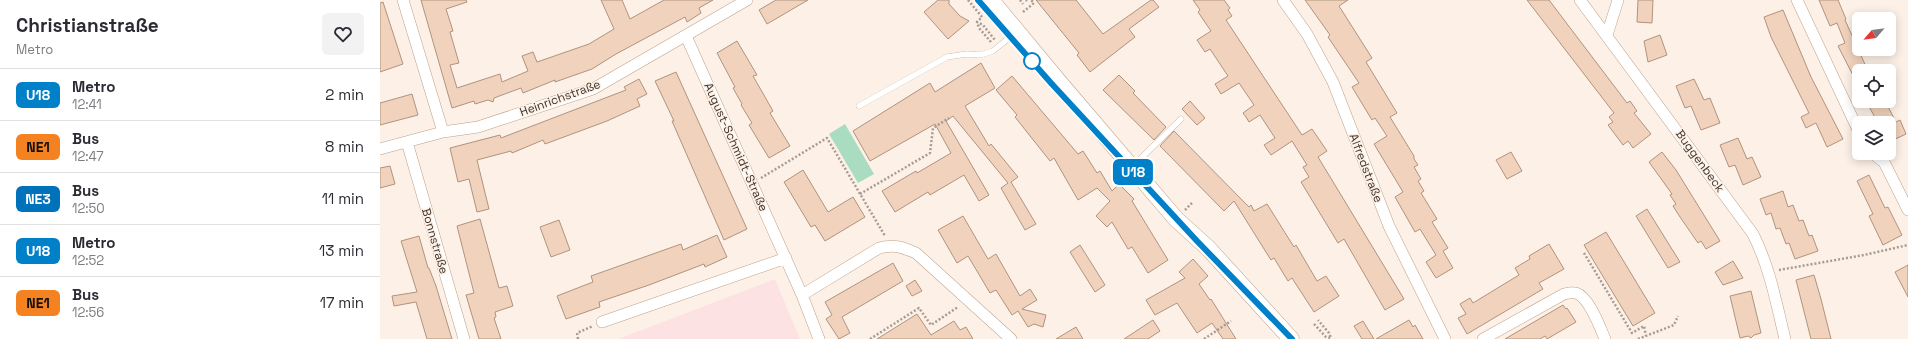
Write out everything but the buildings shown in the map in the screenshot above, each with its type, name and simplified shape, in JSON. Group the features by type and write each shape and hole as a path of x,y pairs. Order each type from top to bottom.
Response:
{"street":[{"path":"403,0 443,132"},
{"name":"Heinrichstraße","path":"380,149 443,132 478,127 593,88 747,0"},
{"path":"991,0 1176,219 1208,248 1292,339"},
{"name":"Alfredstraße","path":"1283,0 1307,34 1333,82 1389,226 1444,339"},
{"name":"Buggenbeck","path":"1580,0 1753,234 1764,257 1769,272 1785,339"},
{"path":"1607,35 1618,0"},
{"path":"1797,0 1852,117"},
{"name":"August-Schmidt-Straße","path":"686,36 786,258 802,295 818,339"},
{"name":"Bonnstraße","path":"407,142 464,339"},
{"path":"1881,160 1884,162 1908,210"},
{"path":"802,295 879,248 890,245 900,246 916,253 1011,339"},
{"path":"602,322 786,258"},
{"path":"1483,339 1564,294 1571,292 1577,293 1584,299 1605,339"}],"lane":[{"path":"859,106 947,57 967,54 980,55 993,51 1017,31"},
{"path":"1131,167 1181,118"}],"path":[{"path":"968,0 982,17 976,22"},
{"path":"1020,0 1023,4"},
{"path":"1023,12 1034,3 1031,0"},
{"path":"976,22 983,25 995,40"},
{"path":"976,22 979,28 992,43"},
{"path":"860,194 930,153 933,128 949,118"},
{"path":"752,183 827,138 890,245"},
{"path":"1769,272 1864,255 1908,245"},
{"path":"1584,253 1632,333 1644,326 1646,336"},
{"path":"870,339 919,308 931,325 968,300"},
{"path":"1638,339 1674,325 1678,316"},
{"path":"1318,320 1329,333 1331,339"},
{"path":"1204,339 1231,321"},
{"path":"578,339 577,333 602,322"},
{"path":"1314,324 1326,337 1331,339"}],"shaded area":[{"path":"775,279 800,339 618,339"}],"green space":[{"path":"845,124 874,174 858,183 829,134"}],"metro line":[{"name":"U18","path":"978,0 1051,83 1197,241 1292,339"}]}
